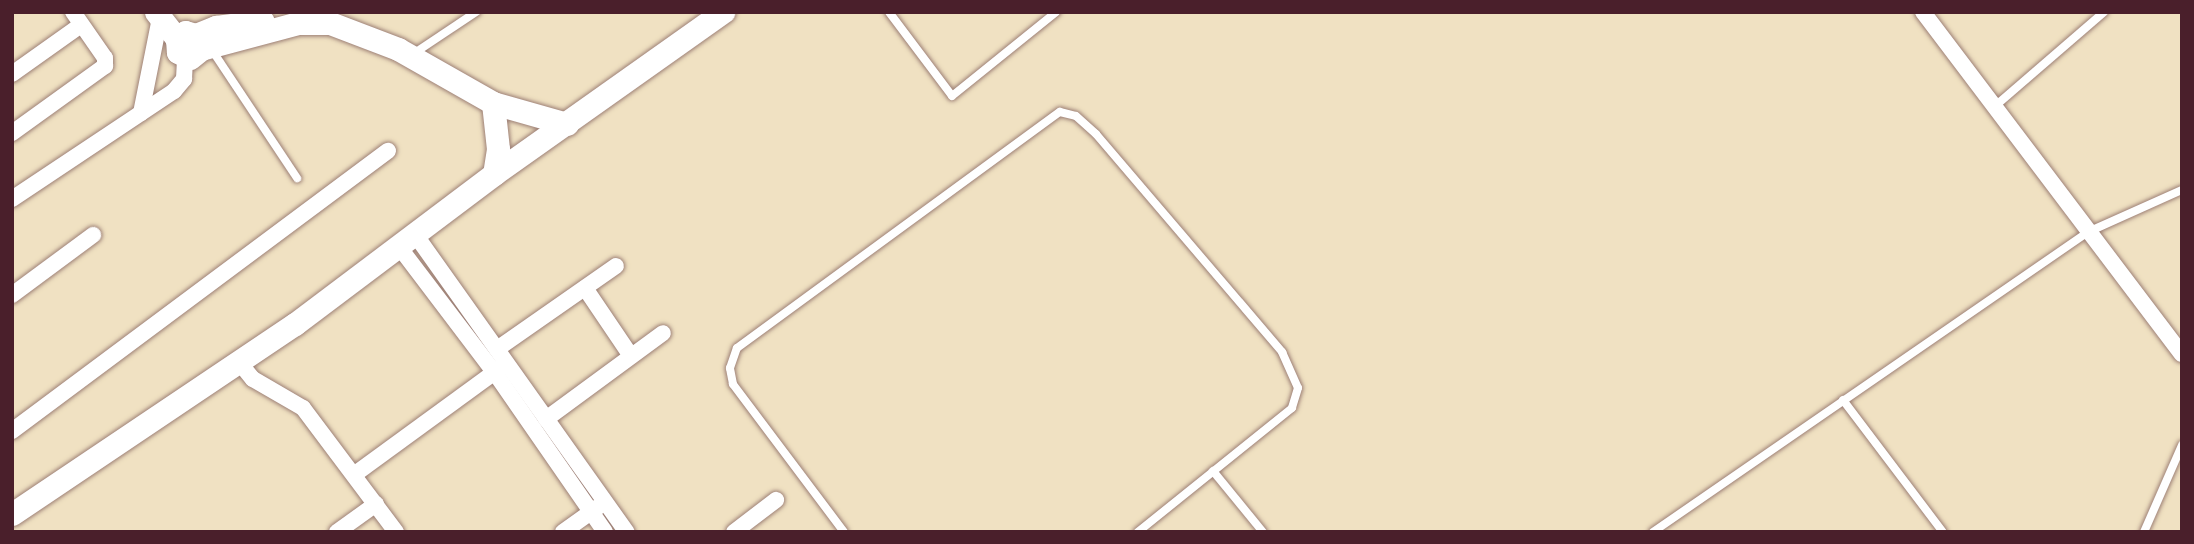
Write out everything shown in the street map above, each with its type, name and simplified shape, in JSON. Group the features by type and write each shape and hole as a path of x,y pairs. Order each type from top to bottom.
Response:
{"street":[{"path":"12,514 239,362 408,242 494,174 723,12"},
{"path":"1923,12 2182,354"},
{"path":"141,113 158,15 192,43"},
{"path":"192,43 261,22 302,18 330,23 361,32 411,56 493,103 567,124"},
{"path":"12,75 77,19 105,58 105,66 12,133"},
{"path":"12,199 141,113 184,79 192,43"},
{"path":"493,103 498,149 494,174"},
{"path":"12,431 388,152"},
{"path":"12,295 93,235"},
{"path":"408,242 497,349 501,368 546,419 627,532"},
{"path":"408,242 501,368 605,532"},
{"path":"497,349 616,266"},
{"path":"585,288 631,356"},
{"path":"546,419 663,334"},
{"path":"239,362 260,384 297,401 355,474 396,532"},
{"path":"355,474 501,368"},
{"path":"734,532 776,500"},
{"path":"563,532 605,502"},
{"path":"337,532 376,505"}],"lane":[{"path":"411,56 476,12"},
{"path":"889,12 952,96 1056,12"},
{"path":"1994,107 2104,12"},
{"path":"192,43 297,178"},
{"path":"844,532 733,384 730,368 737,348 1060,112 1076,116 1096,134 1282,352 1295,374 1297,395 1292,408 1138,532"},
{"path":"1656,531 2088,232 2182,190"},
{"path":"1843,400 1943,532"},
{"path":"2144,532 2182,445"},
{"path":"1213,471 1264,532"}]}
